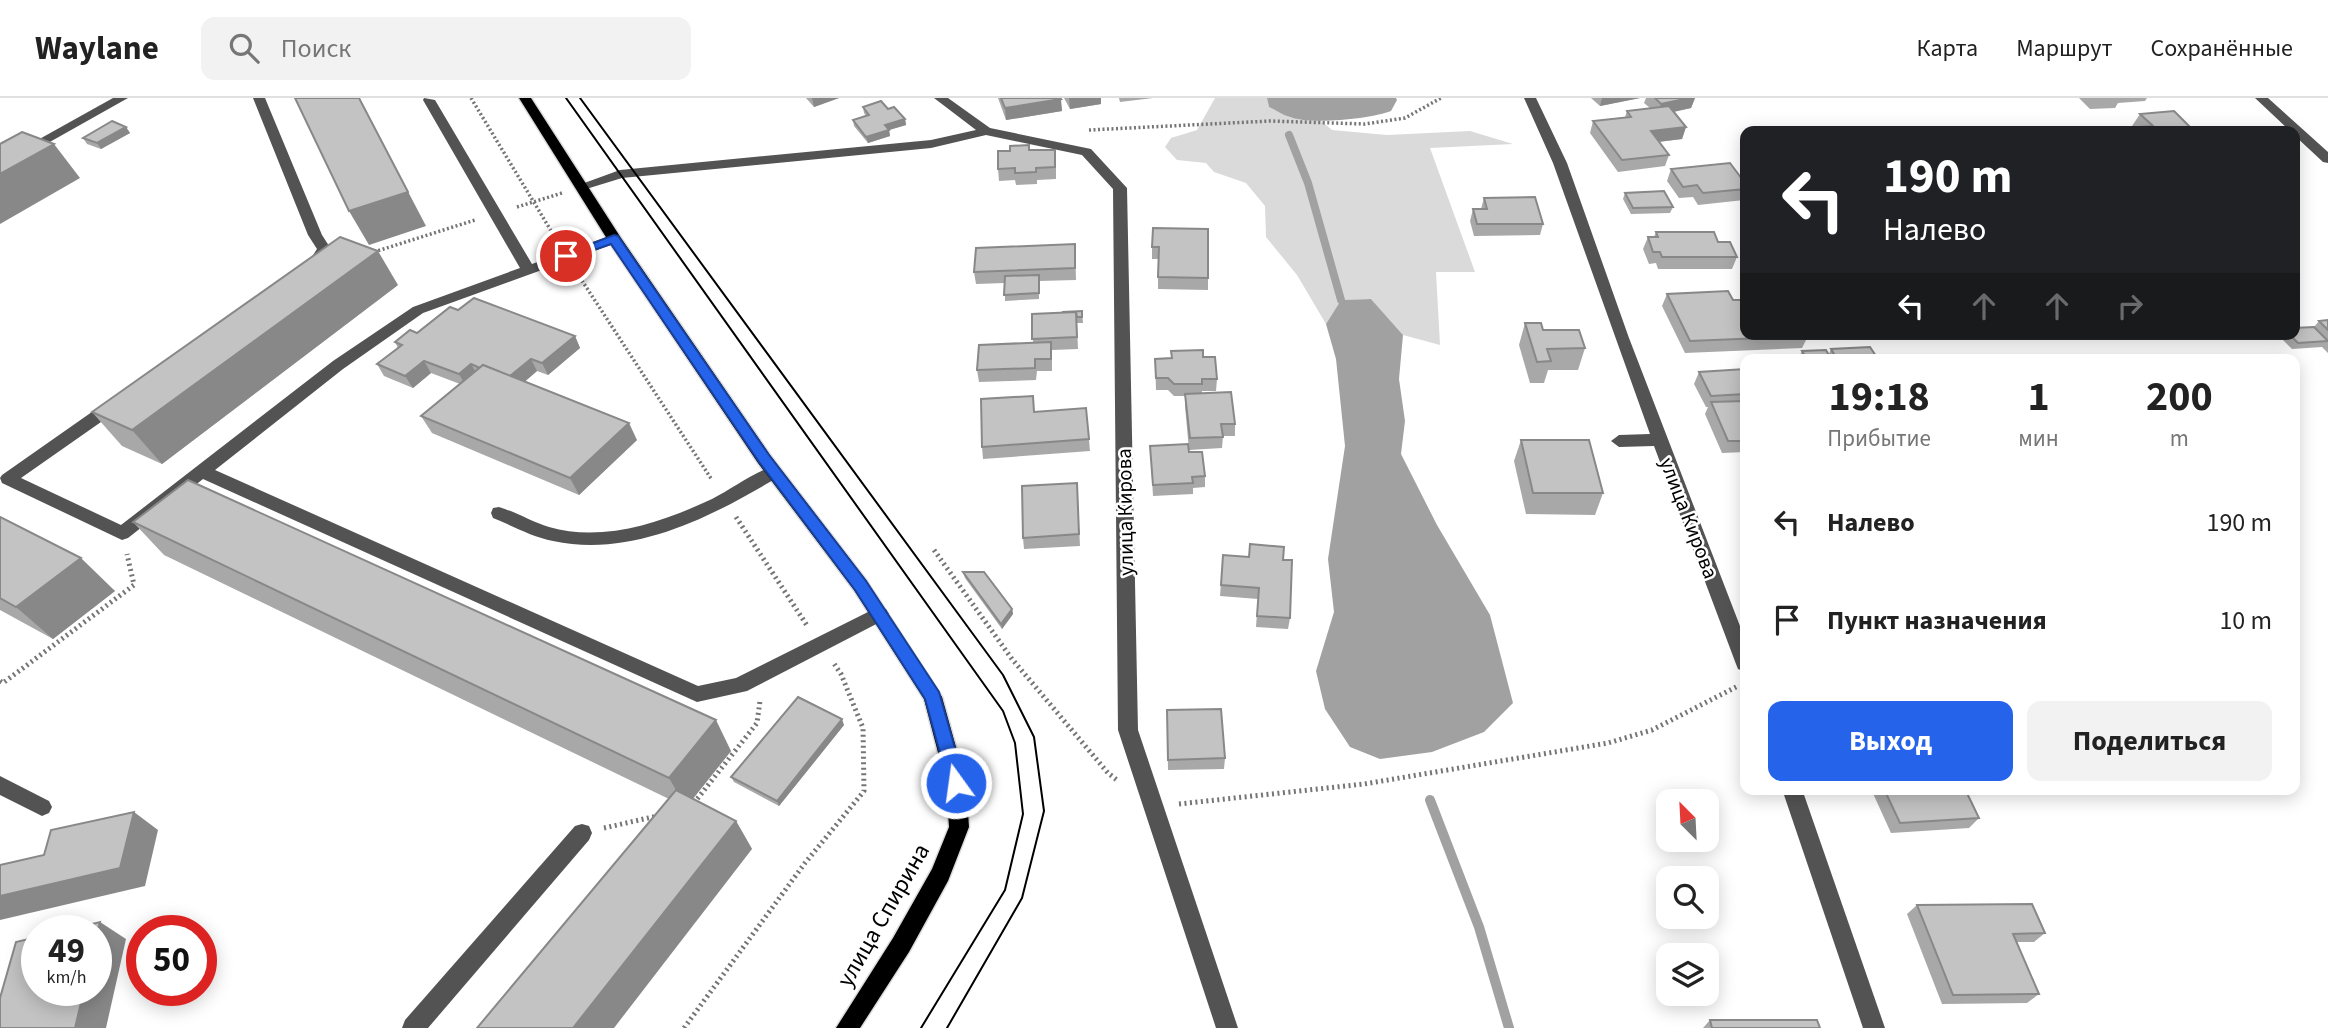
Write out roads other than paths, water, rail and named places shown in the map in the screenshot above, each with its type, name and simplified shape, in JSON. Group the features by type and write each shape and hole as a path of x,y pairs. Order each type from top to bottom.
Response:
{"main road":[{"name":"улица Спирина","path":"525,98 614,239 774,472 880,614 933,697 956,783 959,827 941,874 901,945 847,1028"}],"street":[{"path":"0,166 122,98"},
{"path":"259,98 315,235 324,249 314,266 303,274"},
{"name":"улица Кирова","path":"940,98 986,131 1086,152 1120,188 1128,730 1227,1028"},
{"name":"улица Кирова","path":"1530,98 1560,163 1740,651"},
{"path":"2261,98 2292,126"},
{"path":"429,100 528,270"},
{"path":"583,186 620,174 931,144 986,131"},
{"path":"2300,134 2328,159"},
{"path":"4,477 122,533 338,365 418,310 614,239"},
{"path":"4,477 132,392"},
{"path":"1619,440 1660,440"},
{"path":"202,471 697,694 740,685 880,614"},
{"path":"499,513 555,535 616,537 664,527 726,501 774,472"},
{"path":"0,785 42,807"},
{"path":"1794,795 1874,1028"},
{"path":"413,1028 582,833"}],"waterway":[{"path":"1289,135 1308,183 1341,300"},
{"path":"1430,800 1479,927 1509,1028"}],"tram line":[{"path":"566,98 1003,711 1015,743 1023,814 1005,890 921,1028"},
{"path":"580,98 1003,675 1034,737 1044,811 1022,898 947,1028"}]}
